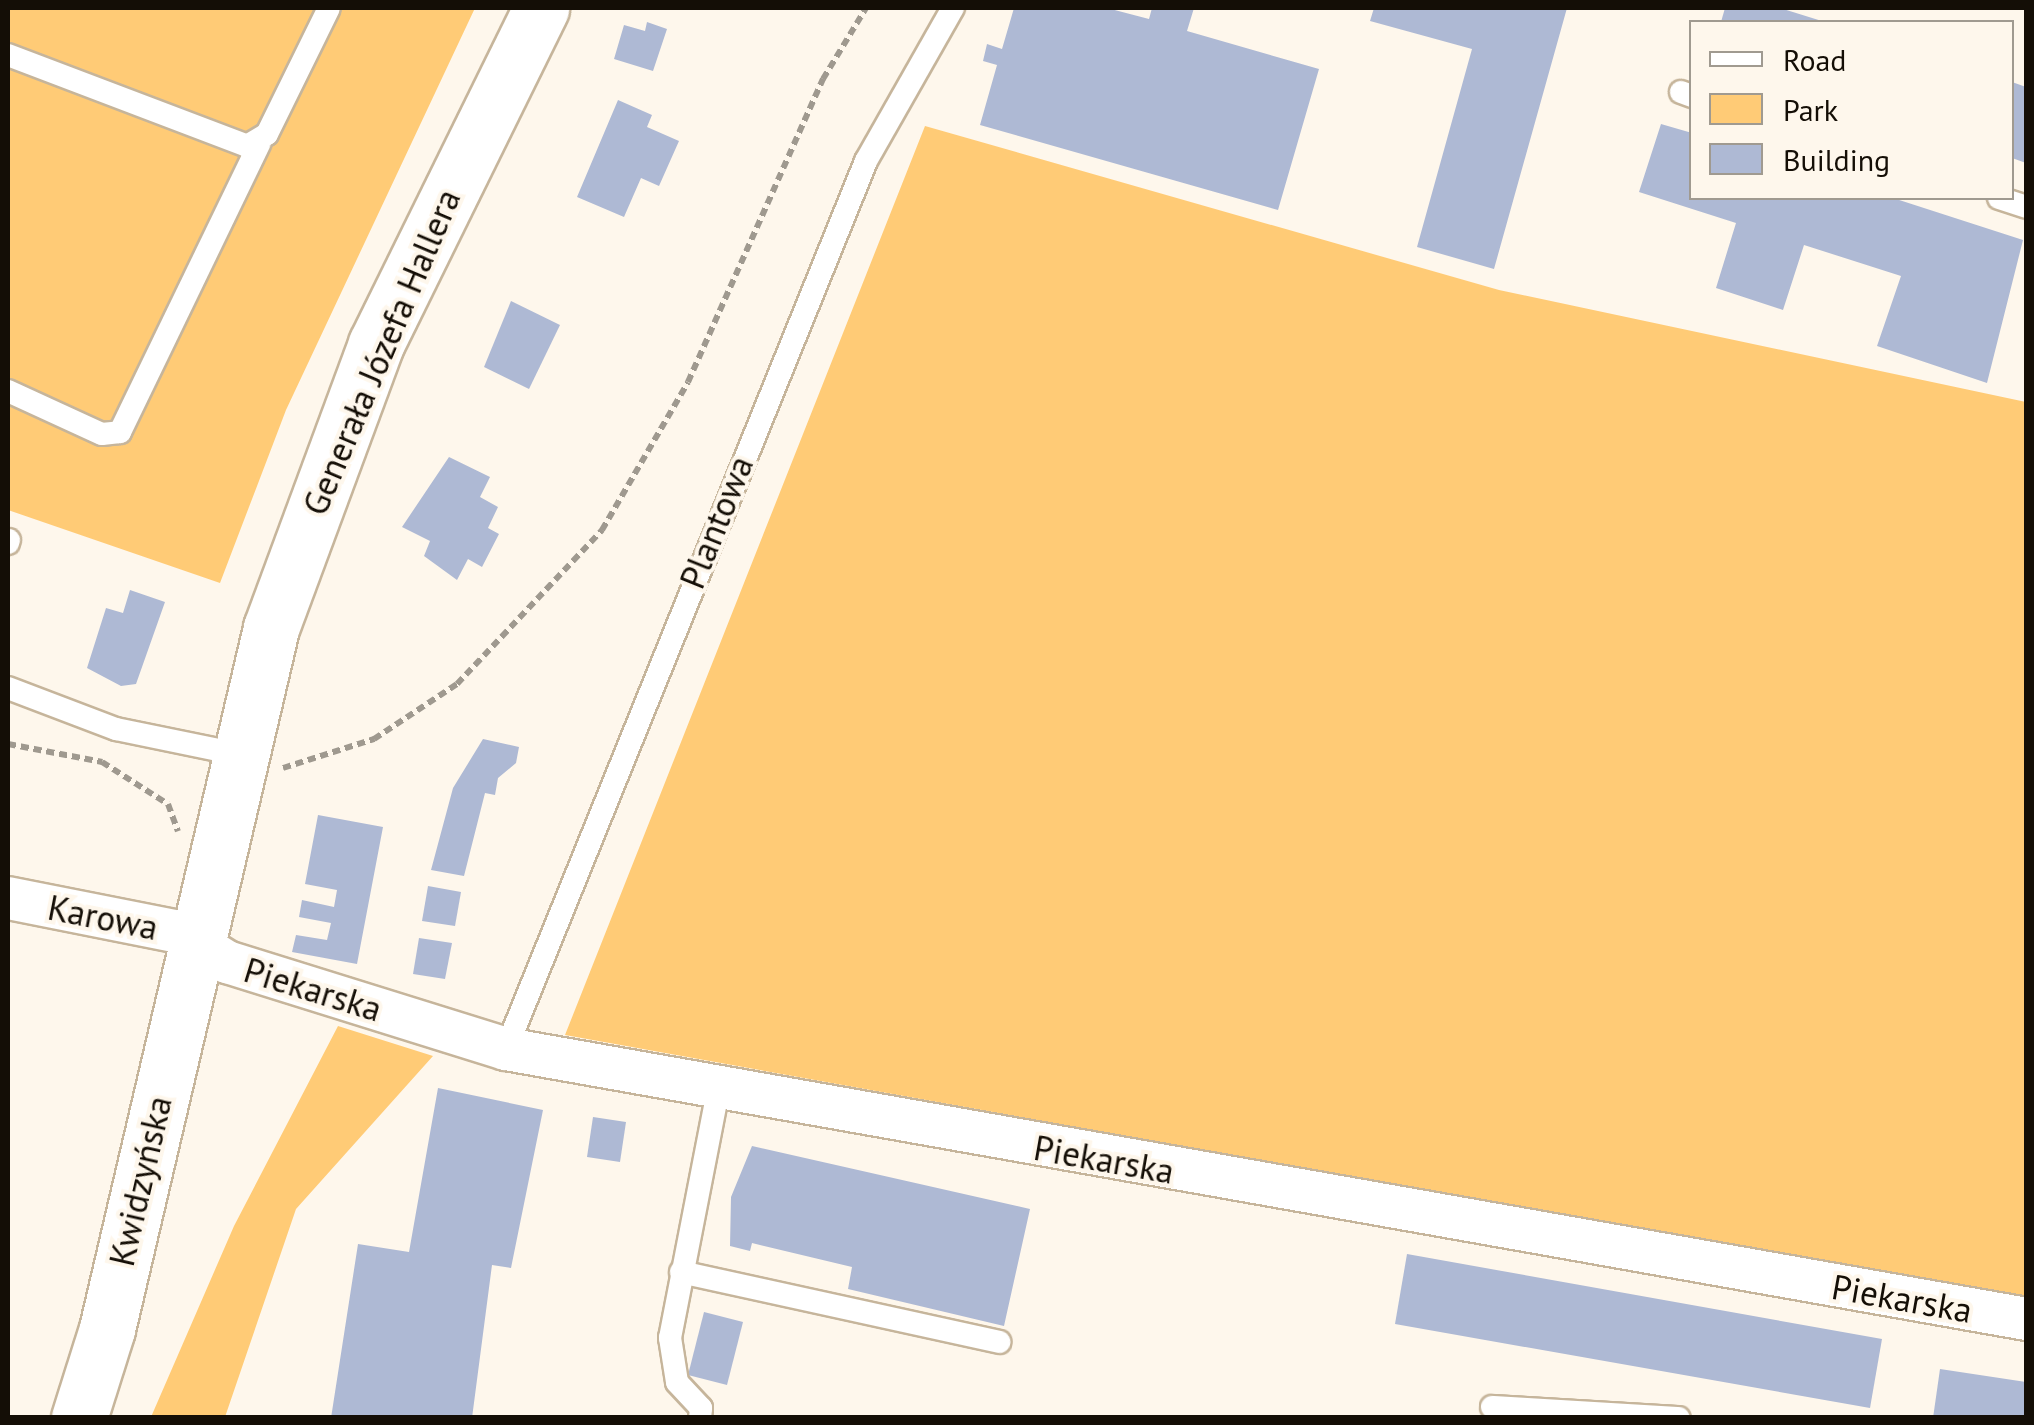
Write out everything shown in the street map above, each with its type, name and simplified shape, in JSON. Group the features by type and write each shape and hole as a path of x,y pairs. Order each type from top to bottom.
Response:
{"street":[{"name":"Generała Józefa Hallera","path":"196,943 257,762 271,628 325,467 376,344 541,8"},
{"name":"Karowa","path":"8,898 179,932 196,943"},
{"name":"Piekarska","path":"196,943 227,962 506,1050 718,1092 2026,1320"},
{"name":"Kwidzyńska","path":"79,1418 107,1329 196,943"}],"lane":[{"path":"8,391 102,434 120,432 329,8"},
{"name":"Plantowa","path":"506,1050 866,161 953,8"},
{"path":"8,55 215,137 259,144"},
{"path":"8,688 116,729 257,762"},
{"path":"700,1418 701,1408 678,1382 670,1338 718,1092"},
{"path":"682,1272 1000,1342"},
{"path":"1492,1406 1679,1418"}],"path":[{"path":"257,762 374,739 457,684 602,530 688,382 823,79 866,8"},
{"path":"8,744 102,762"}],"green space":[{"path":"8,8 475,8 286,410 220,583 8,510"},
{"path":"925,126 1499,290 2026,402 2026,1298 565,1035"},
{"path":"338,1026 433,1056 296,1209 225,1417 151,1417 234,1226"}],"building":[{"path":"1014,8 1107,8 1149,19 1152,8 1194,8 1187,31 1319,69 1278,210 980,125 997,65 983,61 987,44 1002,49"},
{"path":"1374,8 1567,8 1494,269 1417,247 1472,49 1370,21"},
{"path":"1725,8 1780,8 1819,20 1722,20"},
{"path":"647,22 667,29 653,71 614,59 624,25 645,31"},
{"path":"2014,83 2026,87 2026,163 2014,159"},
{"path":"618,100 652,115 647,127 679,141 659,186 641,178 624,217 577,197"},
{"path":"1661,124 1689,132 1689,200 1899,200 2023,240 1987,383 1877,346 1901,276 1804,245 1783,310 1716,288 1736,223 1639,192"},
{"path":"511,301 560,325 529,389 484,367"},
{"path":"449,457 490,477 480,497 498,507 488,528 499,534 482,567 468,559 457,580 424,556 430,541 402,527"},
{"path":"130,590 165,602 136,684 121,686 87,668 106,608 123,613"},
{"path":"483,739 519,747 516,763 498,778 495,795 485,793 464,876 431,870 453,788"},
{"path":"318,815 383,827 357,964 292,952 296,935 327,940 331,923 299,917 302,900 334,907 337,890 305,884"},
{"path":"428,886 461,892 455,926 422,921"},
{"path":"419,938 452,943 445,979 413,974"},
{"path":"438,1088 543,1110 511,1268 492,1265 472,1418 331,1418 358,1244 409,1252"},
{"path":"593,1117 626,1122 620,1162 587,1157"},
{"path":"752,1146 1030,1209 1004,1326 848,1289 852,1267 752,1243 750,1251 730,1246 731,1197"},
{"path":"1407,1254 1882,1339 1870,1408 1395,1324"},
{"path":"704,1312 743,1322 727,1385 688,1375"},
{"path":"1940,1369 2026,1382 2026,1418 1933,1418"}]}
